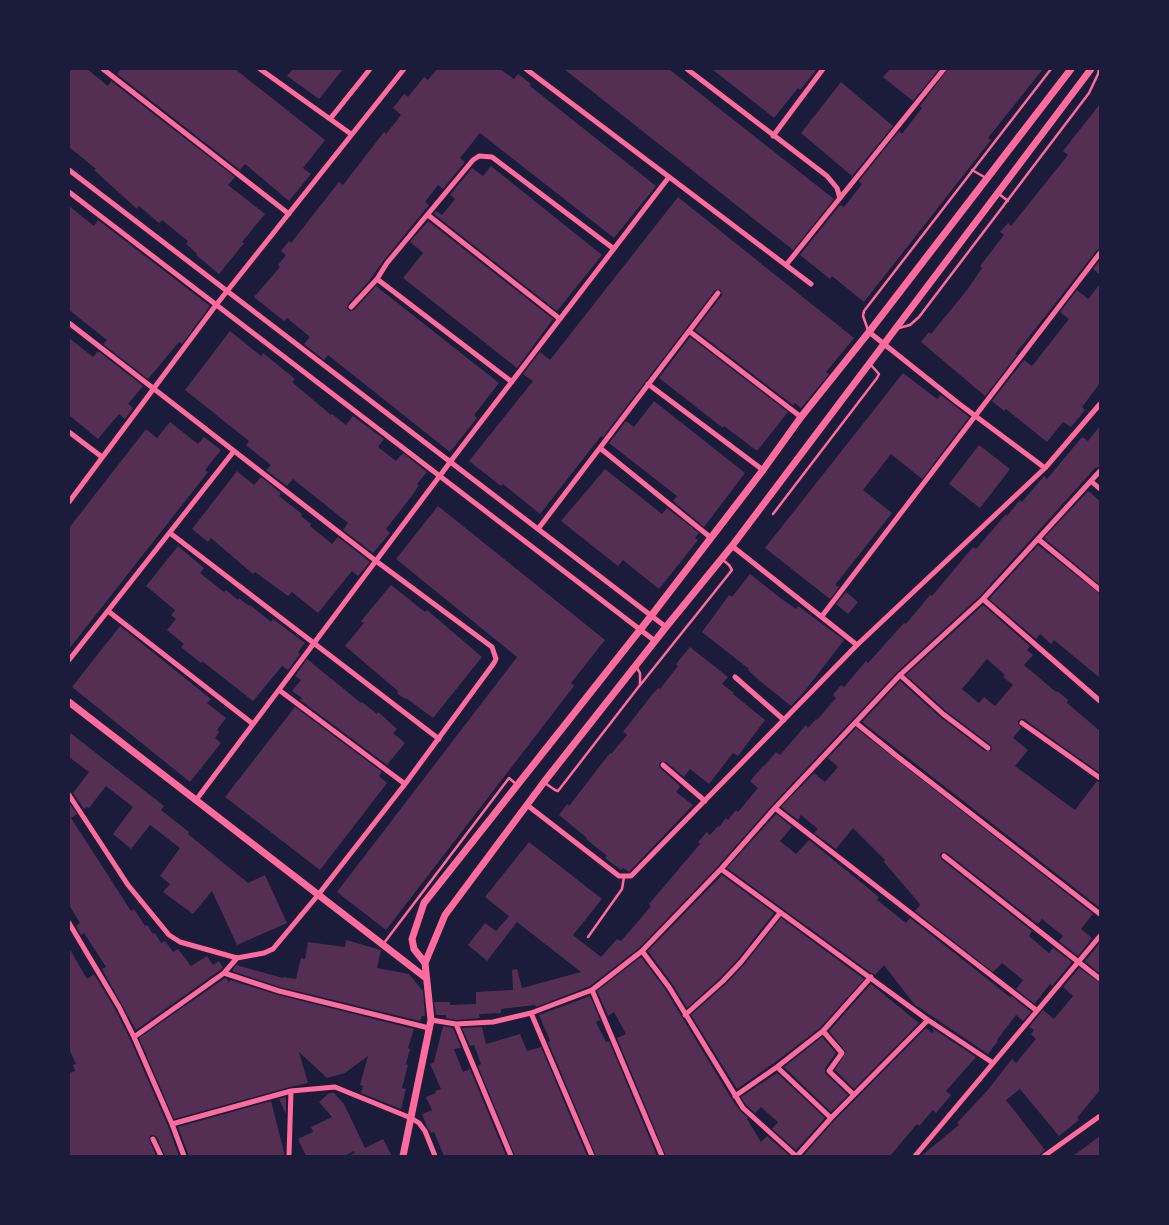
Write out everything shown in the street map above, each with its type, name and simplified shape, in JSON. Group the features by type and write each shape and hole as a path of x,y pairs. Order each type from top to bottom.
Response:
{"street":[{"path":"103,69 289,214"},
{"path":"260,69 351,134"},
{"path":"330,119 370,69"},
{"path":"69,502 226,292 404,69"},
{"path":"526,69 811,284"},
{"path":"687,69 827,176 834,182 840,193 840,198"},
{"path":"773,136 823,69"},
{"path":"786,265 944,69"},
{"path":"425,963 414,949 412,939 424,903 651,616 763,470 801,417 869,332 1070,69"},
{"path":"403,1156 431,1020 425,963 445,915 544,782 732,546 898,328 1091,69"},
{"path":"351,307 377,279 387,263 473,160 480,156 492,157 614,249"},
{"path":"69,170 666,627"},
{"path":"196,800 669,177"},
{"path":"69,192 655,641"},
{"path":"428,215 560,319"},
{"path":"822,616 1100,253"},
{"path":"377,279 512,382"},
{"path":"538,529 718,293"},
{"path":"69,324 376,561 492,647 496,659 405,784 270,951 237,958 180,942 169,936 128,885 69,795"},
{"path":"689,331 801,417"},
{"path":"869,332 1045,468"},
{"path":"648,384 763,470"},
{"path":"527,805 622,877 636,873 857,645 1045,468 1100,404"},
{"path":"69,432 102,457"},
{"path":"600,448 710,537"},
{"path":"69,660 234,451"},
{"path":"431,1020 456,1024 493,1022 531,1012 592,990 642,951 722,869 775,808 900,675 984,599 1100,471"},
{"path":"1091,481 1100,489"},
{"path":"170,533 439,739"},
{"path":"1038,539 1100,590"},
{"path":"732,546 857,645"},
{"path":"984,599 1100,701"},
{"path":"108,611 253,724"},
{"path":"900,675 943,714 988,748"},
{"path":"735,677 784,720"},
{"path":"279,690 405,784"},
{"path":"69,702 426,978"},
{"path":"856,723 898,758 1100,914"},
{"path":"1022,723 1100,778"},
{"path":"663,765 705,801"},
{"path":"775,808 1036,1010"},
{"path":"944,856 1100,979"},
{"path":"722,869 928,1020 993,1063"},
{"path":"685,1015 740,962 780,913"},
{"path":"69,923 119,1006 172,1124 184,1156"},
{"path":"915,1156 1100,936"},
{"path":"642,951 668,987 743,1108 796,1156 928,1020"},
{"path":"134,1037 224,973 237,958"},
{"path":"224,973 280,991 430,1028"},
{"path":"736,1096 823,1031 871,977"},
{"path":"592,990 662,1156"},
{"path":"531,1012 592,1156"},
{"path":"456,1024 512,1156"},
{"path":"823,1031 842,1053 828,1071 854,1095"},
{"path":"777,1067 831,1118"},
{"path":"172,1124 291,1091 335,1087 411,1118 425,1131 435,1156"},
{"path":"289,1156 291,1091"},
{"path":"1044,1156 1100,1116"},
{"path":"153,1139 161,1156"}],"lane":[{"path":"869,332 864,324 864,312 1051,69"},
{"path":"898,328 910,325 919,317 1089,93 1099,69"},
{"path":"972,170 986,179"},
{"path":"998,193 1008,201"},
{"path":"773,514 877,378 879,374 870,364"},
{"path":"544,782 558,790 732,570 722,559"},
{"path":"635,666 640,673 640,685"},
{"path":"383,944 509,778 517,785"},
{"path":"588,937 622,889 622,877"}],"building":[{"path":"69,69 87,69 108,86 111,81 235,177 228,185 265,214 219,274 196,255 186,244 188,241 162,220 159,223 139,206 137,209 94,170 96,169 69,147"},
{"path":"121,69 235,69 325,140 303,168 311,174 289,201 245,164 240,170 117,74"},
{"path":"293,69 343,69 319,99 287,76"},
{"path":"437,69 500,69 514,79 518,74 531,84 530,86 656,186 614,238 480,133 460,158 465,162 443,189 438,185 425,202 429,205 369,281 348,304 347,308 350,311 354,310 376,286 499,383 474,415 477,418 450,452 328,355 324,360 304,344 310,337 287,318 284,321 254,297 280,267 278,265 286,255 281,251 289,241 291,243 339,182 343,185 384,132 386,134 401,115 393,108 404,94 408,97 424,77 428,80"},
{"path":"564,69 669,69 834,199 793,250"},
{"path":"712,69 817,69 800,90 798,88 774,118"},
{"path":"890,69 939,69 913,101 883,77"},
{"path":"948,69 1043,69 988,138 991,140 864,302 832,276 830,279 800,255 840,205 844,207 862,184 859,181 899,131 902,134"},
{"path":"841,82 893,126 852,176 801,133"},
{"path":"1100,104 1100,249 1097,250 1015,354 1017,355 985,396 921,342 929,332 931,334 967,290 982,268 980,266 1004,235 1000,232 1008,223 1011,226 1068,155 1063,151"},
{"path":"491,166 602,255 557,311 434,214 436,211 442,215 455,199 450,195 472,168 483,176"},
{"path":"678,197 854,338 826,372 829,374 801,408 795,403 793,405 695,330 722,295 721,290 716,289 603,437 601,436 540,514 503,484 501,486 469,461 533,381 523,374 540,352 550,360"},
{"path":"69,206 94,226 98,220 210,306 182,344 179,342 148,379 103,344 107,340 69,310"},
{"path":"428,221 553,319 517,368 403,278 423,253 410,242"},
{"path":"1100,260 1100,275 1093,269"},
{"path":"1100,284 1100,383 1082,407 1085,410 1071,427 1063,422 1047,442 1006,409 1004,411 992,401 1024,360 1032,366 1069,319 1060,312 1077,290 1088,299"},
{"path":"230,331 261,356 263,353 295,379 292,382 331,415 346,425 353,416 384,439 378,447 396,461 403,453 427,472 417,484 419,485 411,497 386,529 390,533 373,553 343,530 348,523 293,479 287,486 266,470 271,465 246,445 249,441 185,390"},
{"path":"690,337 788,412 757,451 724,426 723,428 659,378"},
{"path":"69,338 93,357 98,351 143,386 128,404 133,408 125,419 119,414 98,439 69,415"},
{"path":"903,373 937,399 941,395 969,417 922,479 891,454 863,490 892,513 835,585 839,587 830,599 765,548"},
{"path":"654,401 745,473 704,527 673,501 677,496 609,443 626,421 634,427"},
{"path":"170,422 198,444 204,437 221,450 205,470 208,472 69,649 69,528 146,429 157,438"},
{"path":"1100,426 1100,467 1095,468 980,596 897,672 772,805 718,866 639,948 590,986 536,1007 535,1005 501,1009 501,1013 479,1014 480,1018 456,1020 446,1018 446,1015 436,1015 434,1002 450,1002 450,1005 476,1004 476,992 513,990 512,970 517,969 522,988 581,972 517,922 487,961 468,945 485,923 496,931 509,916 485,897 529,842 602,899 573,935 601,957 617,939 621,941 635,925 651,906 649,904 700,844 698,842 707,832 710,835 726,818 728,820 736,810 738,812 758,788 750,781 776,752 780,755 806,725 808,728 817,720 836,698 833,695 841,685 844,687 866,661 868,663 904,623 906,624 973,547 976,549 1006,514 1007,516 1020,500 1022,502 1044,476 1047,479 1082,437 1088,441"},
{"path":"979,445 1010,469 980,508 949,484"},
{"path":"605,469 662,514 667,508 699,533 695,538 698,540 659,589 623,560 618,566 561,521"},
{"path":"237,471 254,485 261,477 281,493 279,496 302,514 301,516 311,524 310,526 332,544 338,537 370,562 358,576 352,571 318,613 292,592 288,596 255,572 253,574 211,538 208,542 192,529"},
{"path":"1088,491 1100,501 1100,585 1044,538"},
{"path":"438,506 605,640 571,683 574,686 386,930 337,892 517,657 396,559"},
{"path":"1038,545 1100,594 1100,678 1054,640 1051,644 1040,634 1036,639 989,599"},
{"path":"178,546 204,568 200,573 224,592 226,590 238,600 239,598 250,605 271,622 273,619 305,643 298,652 300,654 288,670 282,666 253,701 181,647 184,644 167,630 176,619 171,615 175,610 146,586"},
{"path":"750,574 783,600 796,609 798,606 844,640 791,706 760,681 749,669 702,632 729,595 732,597"},
{"path":"391,585 425,612 427,610 482,657 433,718 397,693 398,691 345,646 364,623 361,621"},
{"path":"846,592 858,602 848,614 836,604"},
{"path":"983,605 1030,646 1027,650 1033,655 1024,665 1068,700 1067,703 1100,731 1100,773 1024,719 1018,721 1021,728 1013,738 1028,750 1015,766 1075,810 1097,781 1100,782 1099,907 862,722 900,681 940,717 985,751 991,751 991,745 946,711 906,675","holes":["987,659 1005,675 1003,677 1013,685 995,706 984,697 979,703 962,689"]},
{"path":"120,626 211,699 207,703 226,718 217,730 219,732 215,738 221,743 190,782 72,687"},
{"path":"690,647 728,677 722,684 765,720 738,756 733,753 709,784 690,769 684,777 666,762 660,762 660,768 680,787 676,792 693,805 629,872 623,868 621,870 605,858 607,856 559,815 567,804 569,806 610,753 627,735 623,732 651,696 658,688 660,689 678,666 676,664"},
{"path":"307,659 361,703 377,714 378,712 397,729 393,733 405,743 387,765 300,700 302,698 292,691 301,680 295,676"},
{"path":"295,707 382,772 379,776 387,783 320,870 225,797"},
{"path":"856,728 1093,914 1081,929 1092,938 1078,956 1059,941 1063,936 1042,919 1038,924 947,853 943,852 940,854 941,859 1032,931 1029,936 1049,953 1053,948 1072,962 1052,986 1050,984 1035,1003 1036,1005 1016,989 1023,980 1002,963 993,972 915,911 920,905 919,903 884,862 885,860 853,828 836,849 814,833 818,829 801,815 798,820 781,807 814,773 825,782 838,767 828,758"},
{"path":"69,732 164,806 161,810 248,883 265,875 287,923 237,945 212,891 193,914 163,892 170,884 160,876 180,848 150,825 131,849 113,834 133,807 106,786 89,808 84,809 73,793 89,772 69,757"},
{"path":"69,803 77,814 71,818 131,911 134,909 145,926 147,925 153,934 155,933 161,943 165,941 173,952 178,949 191,966 207,956 213,965 219,961 223,968 136,1030 102,969 106,967 84,933 81,935 76,926 80,923 69,905"},
{"path":"776,814 792,827 780,841 796,854 809,840 879,897 877,900 906,923 910,918 1031,1012 1023,1021 1016,1015 988,1054 914,1004 884,965 875,975 871,973 727,868"},
{"path":"722,875 774,913 738,959 687,1008 648,951"},
{"path":"781,918 864,979 820,1028 737,1089 691,1015 744,965"},
{"path":"346,940 381,950 377,968 409,974 423,991 425,1016 422,1016 420,1021 280,987 232,971 236,965 283,978 296,979 301,958 305,959 308,942 345,947"},
{"path":"1100,945 1100,974 1085,961"},
{"path":"69,948 87,979 94,974 115,1009 168,1126 179,1156 165,1156 157,1137 153,1135 149,1139 156,1156 69,1156 69,1073 75,1071 73,1065 76,1064 69,1049"},
{"path":"641,957 665,989 731,1098 740,1111 748,1118 761,1142 767,1136 790,1156 666,1156 617,1038 626,1034 614,1012 608,1016 597,991"},
{"path":"1079,968 1100,983 1100,1090 1077,1118 1079,1120 1059,1136 1020,1089 1006,1100 1045,1150 1038,1156 921,1156 959,1125 957,1123 986,1092 1012,1059 1016,1063 1036,1039 1031,1034 1034,1030 1029,1027 1043,1010 1054,1019 1073,996 1063,987"},
{"path":"225,978 229,983 230,980 278,995 414,1029 408,1048 410,1049 406,1064 408,1065 402,1088 406,1089 401,1109 361,1093 363,1086 360,1085 368,1056 345,1073 327,1078 299,1052 308,1083 174,1119 139,1038"},
{"path":"871,984 919,1023 854,1089 835,1070 846,1052 829,1031"},
{"path":"590,996 600,1020 596,1022 606,1042 609,1041 657,1156 596,1156 548,1042 550,1041 539,1015"},
{"path":"443,1026 453,1028 461,1048 454,1049 463,1072 470,1069 506,1156 444,1156 434,1132 431,1133 427,1127 422,1114 432,1110 426,1097 441,1089 430,1064 434,1062"},
{"path":"482,1027 486,1044 520,1034 527,1051 541,1047 587,1156 515,1156 478,1066 481,1064 474,1045 470,1046 462,1028"},
{"path":"926,1028 932,1033 934,1031 932,1028 976,1057 946,1091 951,1095 936,1113 933,1110 919,1126 917,1124 890,1156 803,1156 834,1121"},
{"path":"822,1037 836,1053 825,1068 825,1073 848,1095 831,1112 784,1067"},
{"path":"777,1073 825,1118 796,1150 772,1129 778,1122 761,1107 755,1113 746,1105 741,1097"},
{"path":"329,1093 334,1093 344,1104 365,1148 383,1139 392,1156 348,1156 355,1153 354,1151 344,1156 306,1156 298,1139 313,1132 311,1127 332,1117 319,1102"},
{"path":"286,1097 286,1114 279,1099"},
{"path":"271,1101 285,1156 189,1156 178,1127"},
{"path":"1100,1136 1100,1156 1073,1156"}]}
